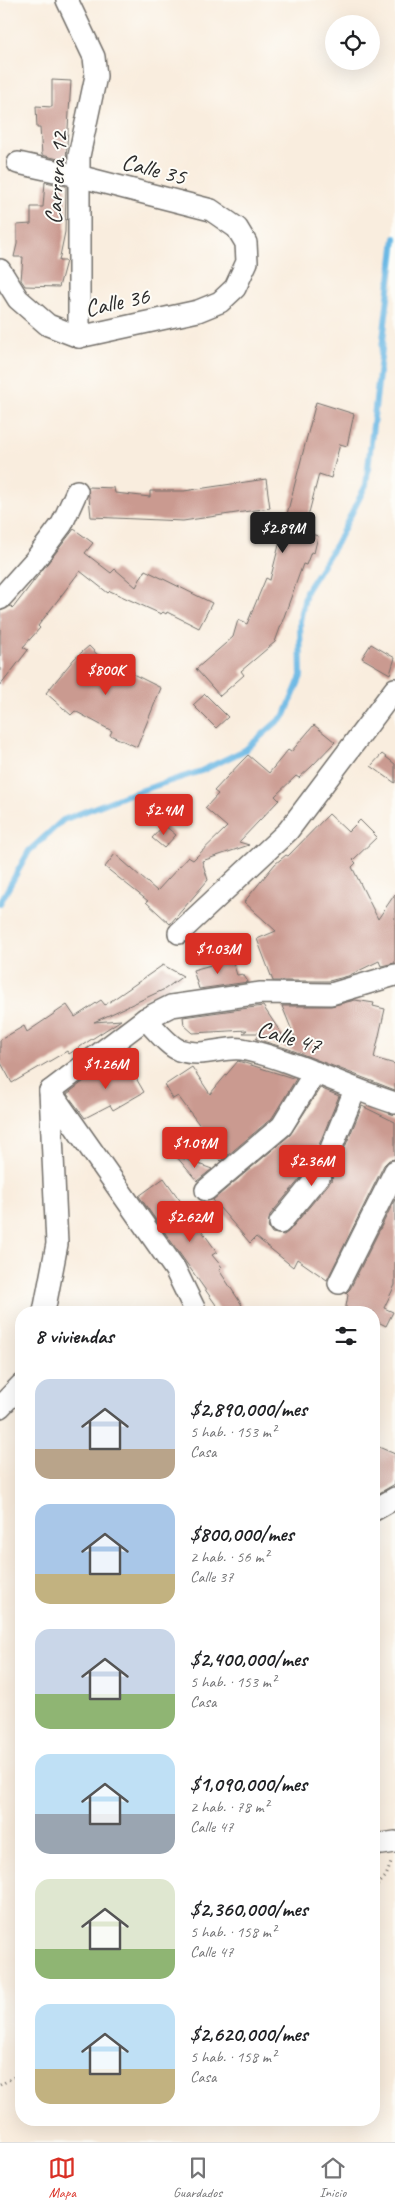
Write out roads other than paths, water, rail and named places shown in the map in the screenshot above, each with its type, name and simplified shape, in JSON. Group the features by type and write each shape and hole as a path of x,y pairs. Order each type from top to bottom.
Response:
{"street":[{"name":"Carrera 12","path":"67,0 94,57 96,76 78,156 79,337"},
{"name":"Calle 35","path":"18,163 78,176 210,210 237,228 246,243 247,262"},
{"name":"Calle 36","path":"0,270 18,299 40,319 48,325 79,337 198,312 220,302 236,288 247,262"},
{"path":"0,599 35,560 62,524 77,491"},
{"path":"179,933 288,831 395,689"},
{"path":"50,1091 145,1019 171,1006 261,993 331,994 395,975"},
{"name":"Calle 47","path":"145,1019 176,1049 195,1055 245,1049 315,1072 355,1090 395,1104"},
{"path":"206,1190 282,1126 315,1072"},
{"path":"280,1223 321,1172 355,1090"},
{"path":"45,1306 57,1244 50,1091"},
{"path":"50,1091 175,1269 193,1306"},
{"path":"339,1283 395,1171"},
{"path":"0,1406 15,1391"},
{"path":"380,1507 395,1498"},
{"path":"380,1844 394,1852"}],"waterway":[{"path":"0,903 29,851 63,820 124,796 201,771 245,750 285,715 301,676 300,621 306,591 336,544 366,485 395,238"}]}
